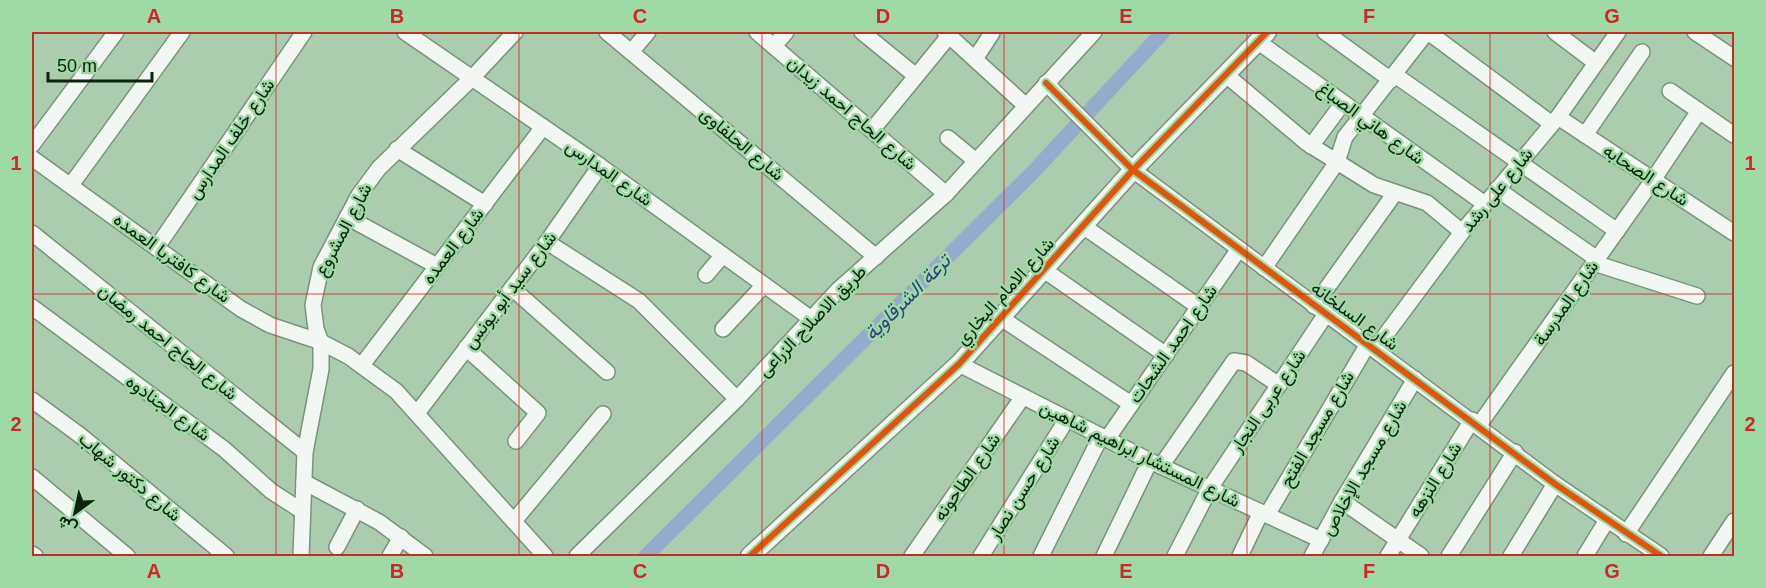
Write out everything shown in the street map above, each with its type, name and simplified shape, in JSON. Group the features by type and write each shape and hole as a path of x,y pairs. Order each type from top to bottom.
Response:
{"street":[{"path":"32,145 116,32"},
{"path":"71,186 182,32"},
{"name":"شارع خلف المدارس","path":"157,247 304,32"},
{"name":"شارع المدارس","path":"405,32 600,166 810,318"},
{"name":"شارع المشروع","path":"301,556 305,452 321,369 321,342 316,329 313,305 316,279 372,177 397,149 472,78 515,32"},
{"name":"شارع الحلفاوى","path":"607,32 876,257"},
{"path":"631,52 648,32"},
{"name":"شارع الحاج احمد زيدان","path":"757,32 946,194"},
{"path":"774,46 786,32"},
{"path":"862,32 916,76"},
{"name":"طريق الاصلاح الزراعى","path":"577,556 737,399 810,318 946,194 1094,32"},
{"path":"1325,32 1617,231"},
{"path":"1264,268 1337,162 1345,137 1428,32"},
{"name":"شارع الصحابه","path":"1428,32 1555,121 1585,135 1733,229"},
{"path":"1555,32 1596,63"},
{"name":"شارع على رشد","path":"1371,346 1518,163 1555,121 1618,32"},
{"path":"1695,32 1734,58"},
{"path":"975,60 992,33"},
{"path":"872,130 947,34 1026,106"},
{"name":"شارع الامام البخاري","path":"750,556 959,364 1133,170 1262,36"},
{"name":"شارع هاني الصباغ","path":"1262,36 1343,103 1485,204"},
{"path":"1585,135 1642,51"},
{"path":"1226,74 1311,146 1374,185 1427,203 1462,232"},
{"name":"شارع السلخانه","path":"1046,83 1133,170 1651,554"},
{"path":"1670,91 1734,135"},
{"path":"1311,146 1343,103"},
{"name":"شارع المدرسة","path":"1475,423 1617,231 1699,111"},
{"name":"شارع العمده","path":"362,365 543,127"},
{"path":"948,138 976,161"},
{"path":"397,149 485,204"},
{"name":"شارع كافتريا العمده","path":"32,158 258,319 321,342 362,365 396,391 418,412 545,556"},
{"name":"شارع سيد أبو يونس","path":"418,412 547,242 600,166"},
{"path":"1497,189 1595,261 1697,296"},
{"name":"شارع عربى النجار","path":"1175,556 1210,488 1279,385 1320,310 1395,194"},
{"path":"348,217 438,266"},
{"path":"1083,226 1199,307"},
{"name":"شارع الحاج احمد رمضان","path":"32,233 305,452"},
{"path":"547,242 639,301 737,399"},
{"name":"شارع احمد الشحات","path":"1041,556 1104,437 1131,404 1239,249"},
{"path":"706,275 723,255"},
{"path":"1044,270 1166,355"},
{"path":"723,329 765,285"},
{"path":"512,288 607,372"},
{"name":"شارع الجنادوه","path":"32,307 225,449 271,491 302,511"},
{"path":"1001,318 1131,404"},
{"name":"شارع مسجد الفتح","path":"1240,556 1264,514 1371,346"},
{"path":"466,348 538,413 516,441"},
{"path":"1104,556 1156,463 1234,361 1246,363 1279,385"},
{"name":"شارع المستشار ابراهيم شاهين","path":"959,364 1022,398 1156,463 1322,540"},
{"path":"1626,534 1734,373"},
{"name":"شارع مسجد الإخلاص","path":"1312,556 1415,379"},
{"name":"شارع الطاحونه","path":"912,556 1022,398"},
{"name":"شارع دكتور شهاب","path":"32,400 89,442 226,556"},
{"path":"514,522 603,414"},
{"name":"شارع حسن نصار","path":"983,556 1067,419"},
{"name":"شارع النزهه","path":"1388,556 1475,423"},
{"path":"1449,556 1515,452"},
{"path":"32,477 127,556"},
{"path":"304,482 357,509 401,537 425,556"},
{"path":"1511,556 1555,484"},
{"path":"1342,501 1421,556"},
{"path":"338,547 357,509"},
{"path":"1584,556 1607,520"},
{"path":"1711,556 1734,521"},
{"path":"390,556 401,537"}],"waterway":[{"name":"ترعة الشرقاوية","path":"646,556 1034,171 1163,32"}],"cycle path":[{"path":"750,556 959,364 1133,170 1267,32"},
{"path":"1046,83 1133,170 1555,484 1661,556"}]}
